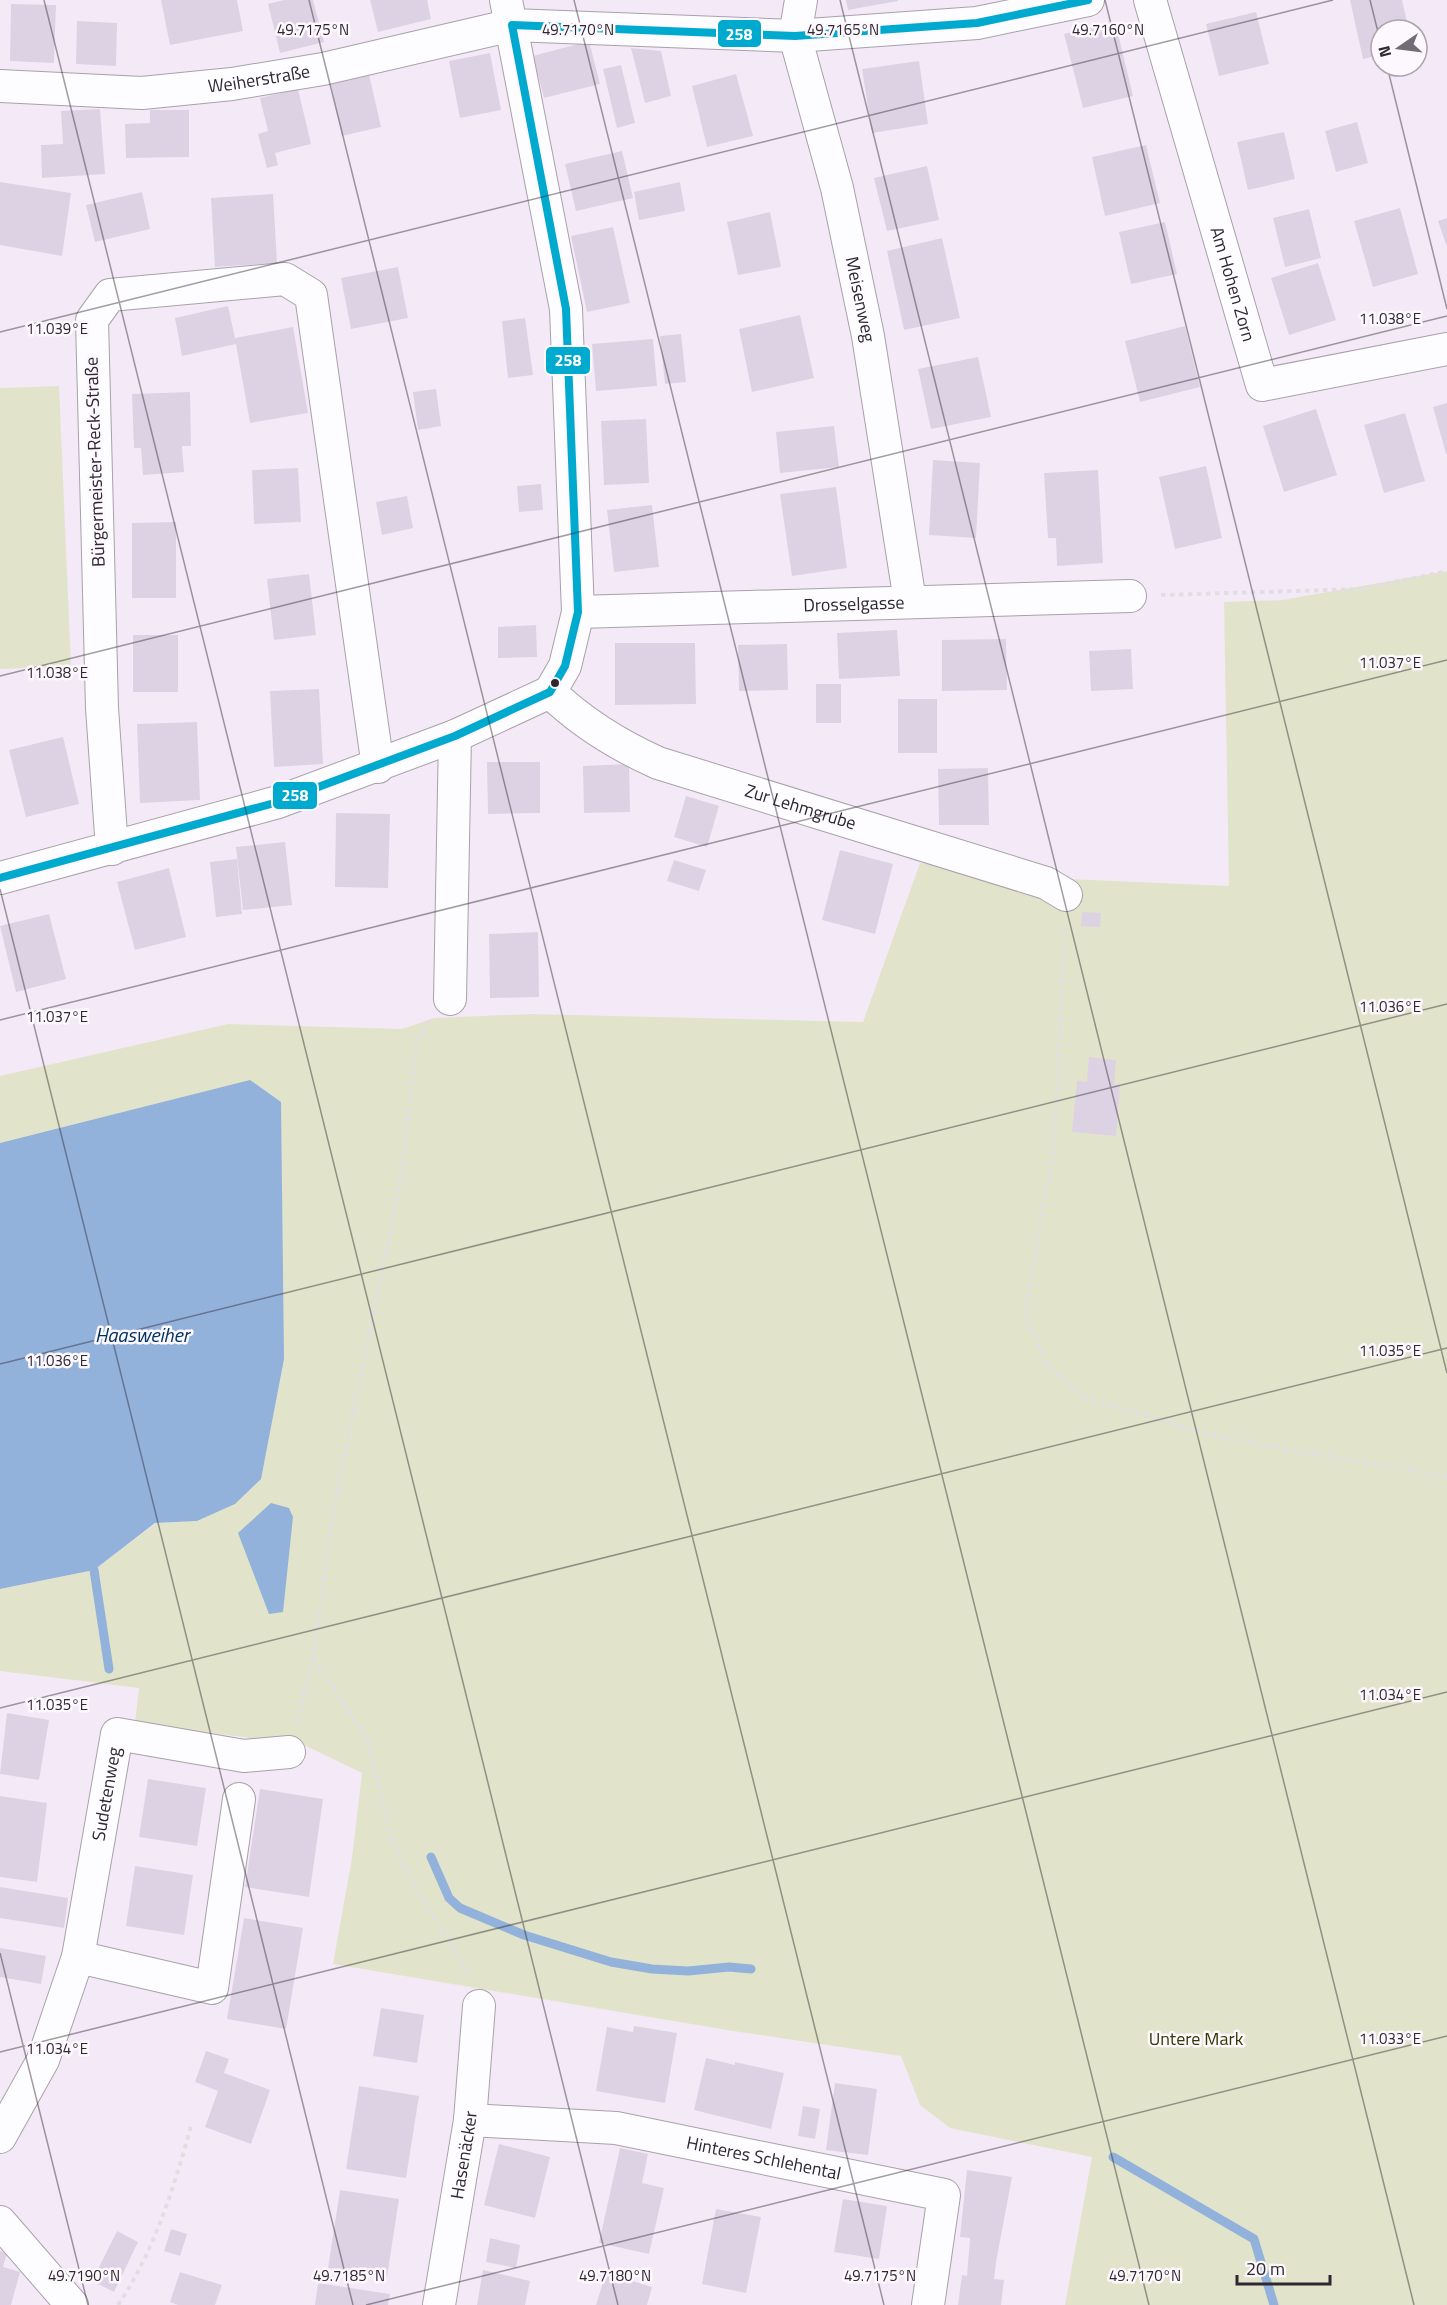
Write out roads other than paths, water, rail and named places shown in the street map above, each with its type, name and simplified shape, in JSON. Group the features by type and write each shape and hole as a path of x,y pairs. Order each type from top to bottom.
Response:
{"street":[{"name":"Meisenweg","path":"801,0 795,36 837,188 868,336 910,602"},
{"name":"Weiherstraße","path":"0,86 142,93 232,84 323,69 509,13 795,36 977,23 1088,0"},
{"name":"Am Hohen Zorn","path":"1150,0 1262,385 1447,349"},
{"path":"0,878 278,802 455,736 550,692 565,666 578,612 566,309 509,13"},
{"name":"Bürgermeister-Reck-Straße","path":"112,849 102,708 92,320 110,296 285,279 311,295 378,766"},
{"name":"Drosselgasse","path":"578,612 1130,596"},
{"name":"Zur Lehmgrube","path":"550,692 576,717 630,751 658,763 1046,883 1066,895"},
{"path":"450,999 455,736"},
{"name":"Sudetenweg","path":"0,2138 43,2060 78,1957 117,1734 244,1756 289,1752"},
{"path":"78,1957 212,1988 239,1799"},
{"name":"Hasenäcker","path":"439,2305 470,2120 478,2006"},
{"name":"Hinteres Schlehental","path":"470,2120 616,2128 944,2195 928,2305"},
{"path":"0,2222 72,2305"}],"water":[{"name":"Haasweiher","path":"250,1080 281,1102 284,1359 261,1479 235,1504 197,1521 155,1523 94,1570 0,1589 0,1143"},
{"path":"271,1503 289,1508 293,1517 283,1612 269,1614 238,1533"}],"waterway":[{"path":"94,1570 109,1669"},
{"path":"431,1857 449,1898 460,1908 524,1935 611,1962 652,1969 688,1971 729,1967 751,1969"},
{"path":"1113,2157 1254,2239 1274,2305"}],"park label":[{"name":"Untere Mark","path":"1196,2039"}]}
